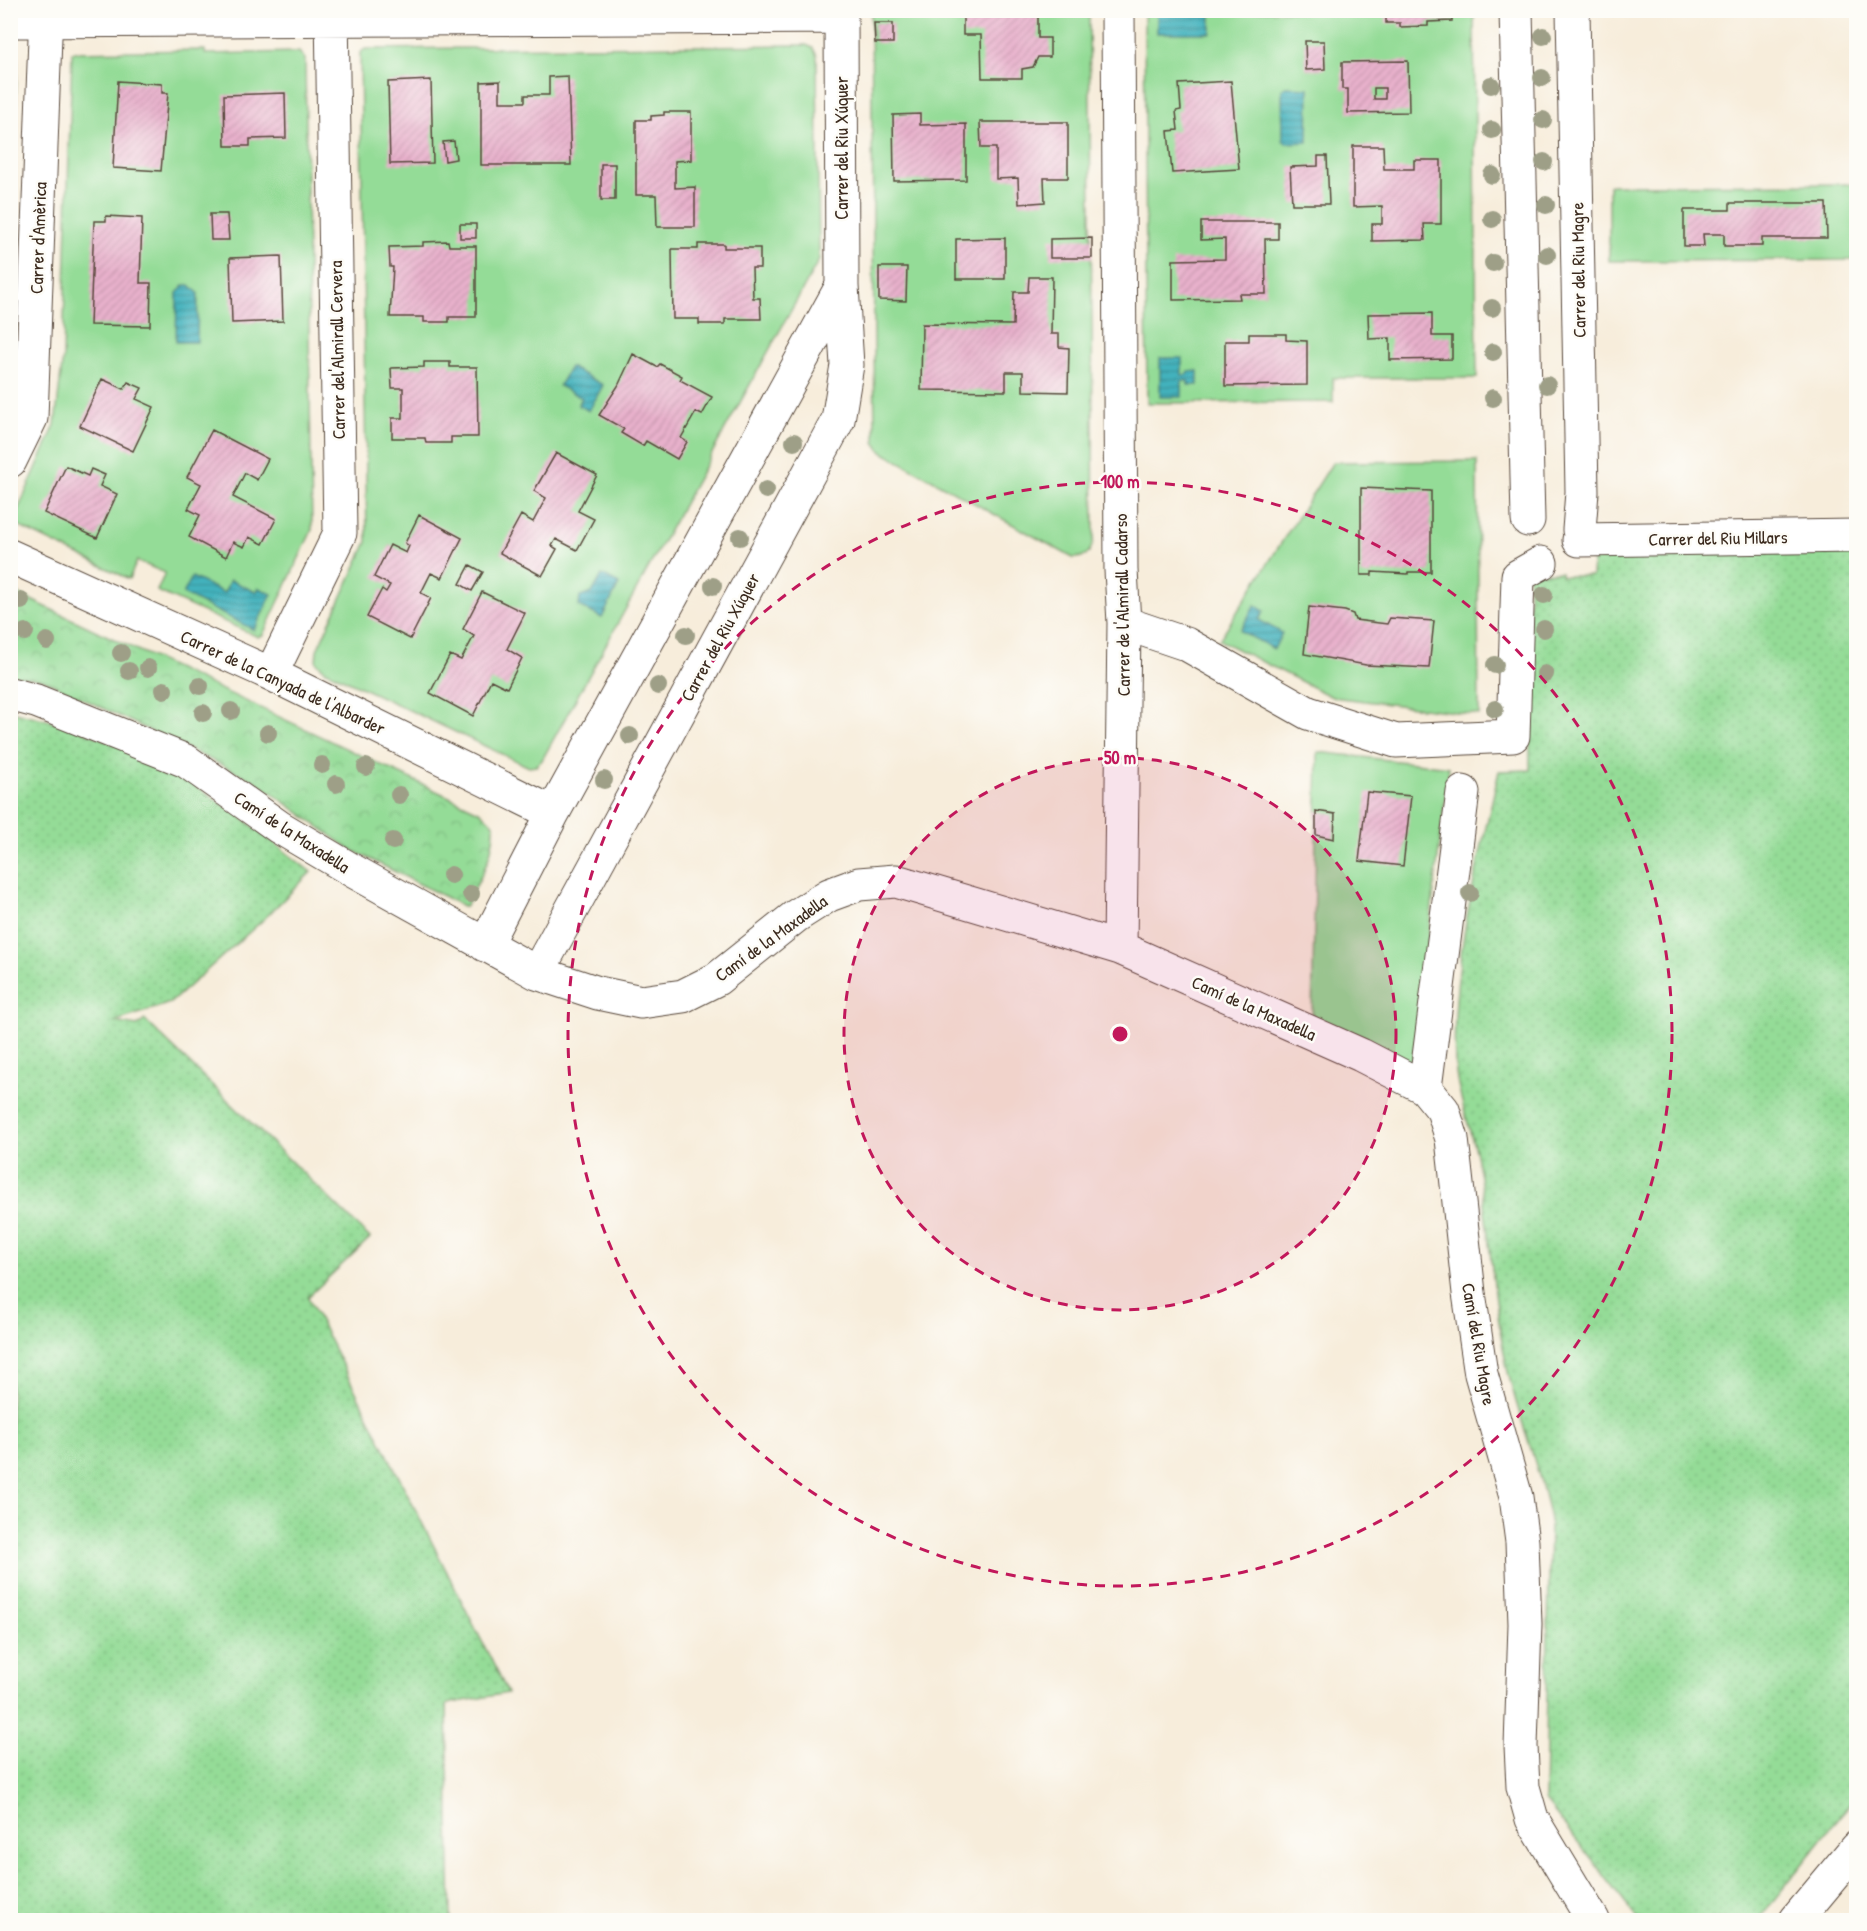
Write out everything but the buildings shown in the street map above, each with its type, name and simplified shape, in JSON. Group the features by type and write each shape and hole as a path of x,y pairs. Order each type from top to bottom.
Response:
{"street":[{"name":"Carrer de l'Almirall Cadarso","path":"1118,10 1121,570 1124,623 1120,948"},
{"path":"1516,10 1528,520 1523,530 1524,546 1533,558 1541,563"},
{"name":"Carrer del Riu Magre","path":"1573,10 1582,492 1579,535"},
{"path":"10,21 46,16 841,14"},
{"name":"Carrer del Riu Xúquer","path":"537,973 838,420 847,365 842,286 841,14"},
{"name":"Carrer d'Amèrica","path":"10,461 31,418 46,16"},
{"name":"Carrer del'Almirall Cervera","path":"271,674 340,533 331,16"},
{"name":"Carrer del Riu Xúquer","path":"485,945 553,813 842,286"},
{"path":"1124,623 1186,644 1308,713 1396,741 1513,736 1518,576 1541,563 1559,563 1570,557 1579,535 1567,513 1556,509 1546,508 1528,520"},
{"name":"Carrer del Riu Millars","path":"1579,535 1857,536"},
{"name":"Carrer de la Canyada de l'Albarder","path":"10,556 271,674 553,813"},
{"name":"Camí de la Maxadella","path":"10,694 186,761 279,827 485,945 537,973 598,993 641,1002 683,996 717,979 796,916 830,896 859,884 896,880 1120,948 1361,1055 1425,1088"},
{"path":"1425,1088 1463,792"},
{"name":"Camí del Riu Magre","path":"1425,1088 1443,1110 1452,1138 1469,1293 1481,1374 1516,1497 1522,1542 1526,1624 1521,1746 1523,1787 1532,1819 1593,1920"},
{"path":"1796,1920 1857,1848"}],"green space":[{"path":"871,11 1089,11 1094,536 1091,549 1083,557 1073,558 882,452 875,442"},
{"path":"1144,11 1474,11 1477,378 1333,378 1333,402 1147,403"},
{"path":"806,45 813,48 817,56 819,260 542,760 536,766 529,767 325,670 316,662 317,650 367,542 360,53 365,49"},
{"path":"205,50 205,54 299,52 305,59 312,530 263,635 258,637 157,591 165,573 137,561 129,579 22,528 17,523 17,512 55,425 63,356 72,52"},
{"path":"11,55 17,62 11,270"},
{"path":"1856,184 1856,260 1609,261 1609,185"},
{"path":"1477,461 1479,715 1332,697 1219,640 1333,462"},
{"path":"1856,546 1856,1796 1758,1920 1639,1920 1545,1800 1550,1520 1506,1363 1497,1312 1481,1185 1456,1074 1457,990 1467,915 1499,771 1530,770 1529,573 1561,572 1561,576 1592,576 1593,557 1600,550"},
{"path":"10,590 481,812 494,824 494,835 481,877 465,907 350,849 255,781 44,680 11,675"},
{"path":"11,711 68,725 161,763 240,816 311,872 263,920 170,1003 114,1022 137,1026 145,1020 370,1238 308,1297 508,1693 447,1704 451,1920 11,1920"},
{"path":"1318,752 1449,767 1413,1063 1312,1017"}],"water":[{"path":"1157,11 1211,11 1211,33 1157,33"},
{"path":"1286,87 1309,88 1308,142 1286,143 1283,140 1282,90"},
{"path":"185,285 190,285 198,293 197,342 176,342 177,293"},
{"path":"1160,358 1182,358 1182,375 1187,375 1188,371 1198,371 1198,385 1188,385 1188,381 1182,381 1182,397 1160,397"},
{"path":"570,367 603,385 589,411 578,405 582,398 559,386"},
{"path":"602,575 619,584 602,618 579,606 580,597 592,593"},
{"path":"192,577 224,593 230,580 256,592 259,588 272,594 254,630 183,594"},
{"path":"1255,605 1264,611 1259,620 1282,633 1274,649 1240,631"}]}
